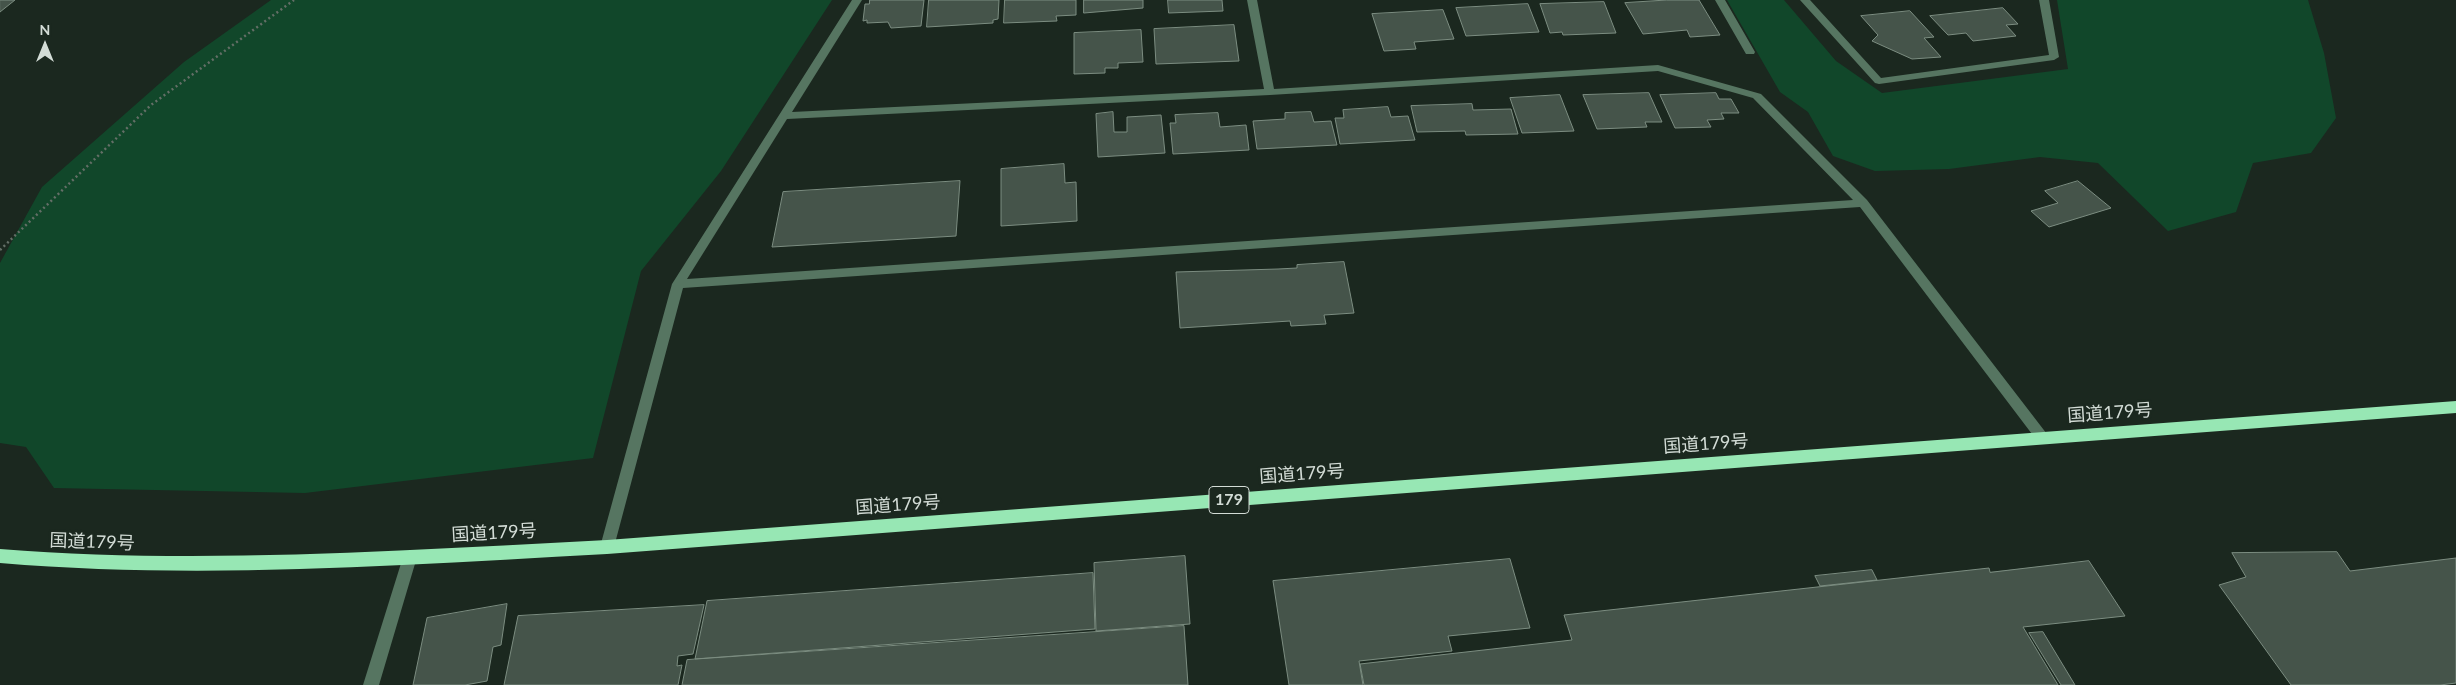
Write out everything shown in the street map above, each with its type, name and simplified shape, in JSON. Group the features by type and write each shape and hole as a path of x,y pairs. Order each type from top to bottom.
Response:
{"highway":[{"name":"国道179号","path":"0,556 49,561 141,564 410,557 607,547 2456,407"}],"street":[{"path":"607,547 678,284 857,0"},
{"path":"1252,0 1270,92"},
{"path":"1720,0 1750,52"},
{"path":"1805,0 1879,82 2054,57 2044,0"},
{"path":"785,116 1270,92 1658,68 1757,96 1863,203 2043,438"},
{"path":"678,284 1863,203"},
{"path":"371,685 410,557"}],"path":[{"path":"0,250 151,105 294,0"}],"green space":[{"path":"271,0 832,0 721,171 641,271 593,458 305,493 54,488 26,447 0,443 0,263 42,187 184,62"},
{"path":"1727,0 1784,0 1836,61 1882,93 2068,69 2057,0 2308,0 2324,53 2336,118 2311,153 2253,163 2236,212 2168,231 2098,163 2040,157 1949,169 1875,171 1833,156 1808,112 1780,92"}],"building":[{"path":"0,0 15,0 0,12"},
{"path":"870,0 924,0 921,26 891,28 888,22 867,23 867,20 863,21 865,4 869,4"},
{"path":"929,0 999,0 998,19 993,20 993,23 927,27"},
{"path":"1005,0 1076,0 1076,15 1056,16 1057,21 1004,23"},
{"path":"1084,0 1143,0 1143,8 1084,13"},
{"path":"1168,0 1222,0 1223,11 1169,13"},
{"path":"1699,0 1720,35 1690,37 1687,30 1643,34 1625,3"},
{"path":"1604,2 1616,33 1563,35 1562,32 1550,33 1540,4"},
{"path":"1528,4 1539,32 1466,36 1456,8"},
{"path":"2003,8 2018,24 2006,25 2016,36 1973,41 1966,33 1948,35 1930,16"},
{"path":"1443,10 1454,39 1414,42 1416,49 1384,51 1372,14"},
{"path":"1910,11 1934,37 1924,38 1941,57 1912,59 1872,41 1878,35 1861,16"},
{"path":"1234,25 1239,61 1156,64 1154,29"},
{"path":"1141,30 1143,62 1118,63 1118,68 1105,68 1105,73 1074,74 1074,33"},
{"path":"1649,93 1662,122 1645,122 1647,127 1597,129 1583,95"},
{"path":"1716,93 1719,99 1731,99 1739,113 1721,113 1724,119 1707,120 1711,127 1675,128 1660,95"},
{"path":"1560,95 1574,131 1522,133 1510,98"},
{"path":"1472,104 1473,110 1511,109 1518,134 1466,135 1465,131 1417,132 1411,106"},
{"path":"1388,107 1391,117 1408,116 1415,140 1340,144 1335,118 1344,118 1343,110"},
{"path":"1113,112 1114,132 1127,132 1127,117 1161,115 1165,153 1098,157 1096,114"},
{"path":"1311,112 1314,122 1331,121 1337,145 1257,149 1253,121 1285,119 1285,113"},
{"path":"1218,113 1220,127 1246,125 1249,150 1173,154 1170,123 1176,123 1175,115"},
{"path":"1064,164 1065,183 1076,182 1077,221 1001,226 1001,169"},
{"path":"960,181 956,236 772,247 783,192"},
{"path":"2078,181 2111,208 2049,227 2031,211 2058,203 2045,191"},
{"path":"1344,262 1354,313 1324,315 1326,324 1291,326 1290,321 1180,328 1176,272 1297,268 1297,265"},
{"path":"2337,552 2350,571 2456,558 2456,683 2440,685 2291,685 2219,585 2246,577 2232,553"},
{"path":"1185,556 1190,624 1096,631 1094,563"},
{"path":"1510,559 1530,628 1448,636 1452,651 1359,661 1363,685 1289,685 1273,581"},
{"path":"2089,561 2125,616 2023,627 2058,685 1364,685 1360,664 1572,640 1564,615 1989,568 1990,572"},
{"path":"1872,570 1877,580 1820,586 1815,576"},
{"path":"1093,573 1095,629 695,659 707,601"},
{"path":"507,604 501,645 493,647 487,681 465,685 413,685 427,618"},
{"path":"704,605 693,654 678,656 677,666 682,665 678,685 504,685 518,616"},
{"path":"1184,626 1188,685 682,685 687,660"},
{"path":"2043,632 2075,685 2061,685 2029,633"}]}
